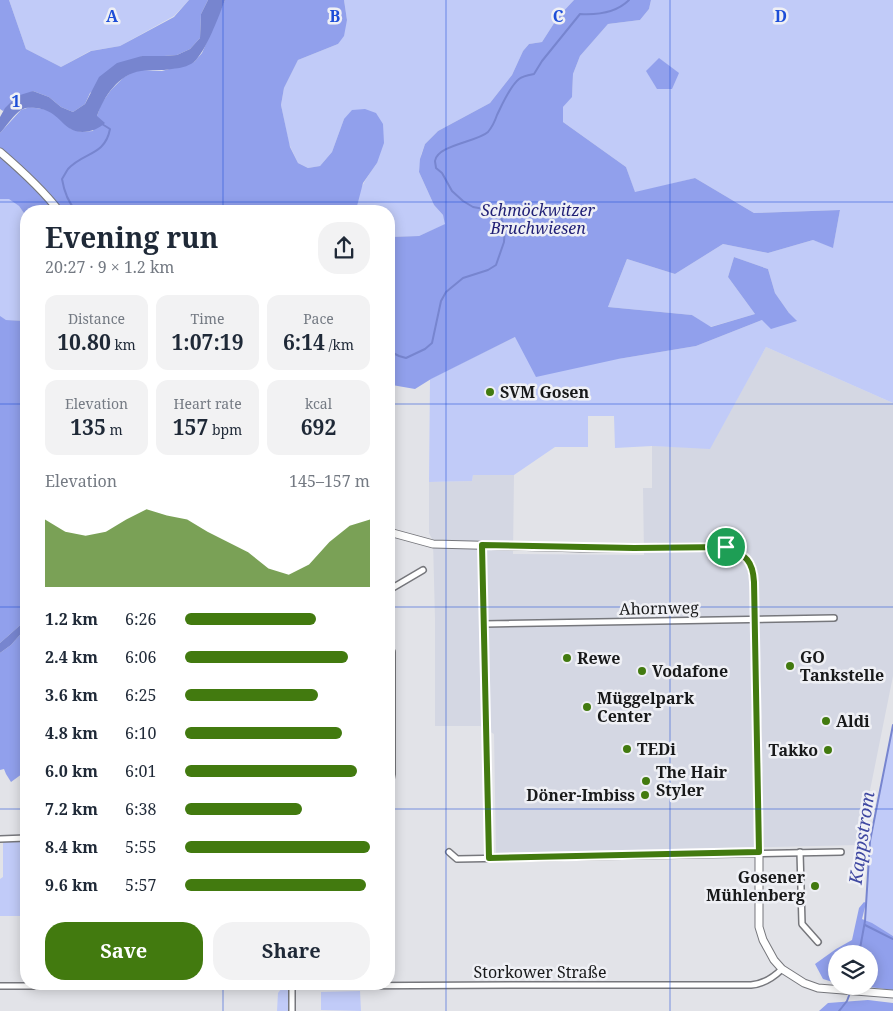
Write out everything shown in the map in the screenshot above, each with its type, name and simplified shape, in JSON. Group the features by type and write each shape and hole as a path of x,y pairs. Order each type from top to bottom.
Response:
{"main road":[{"path":"0,152 29,177 54,205"},
{"path":"395,534 433,544 634,548 726,547 740,552 751,565 754,572 759,927 763,940 767,950 782,969 812,986 893,994"}],"street":[{"path":"482,545 489,858"},
{"path":"395,586 423,570"},
{"name":"Ahornweg","path":"485,624 834,618"},
{"path":"0,839 20,838"},
{"path":"449,852 457,858 841,852"},
{"path":"800,852 802,924 818,942"},
{"name":"Storkower Straße","path":"395,985 756,985 777,975 782,969"},
{"name":"Storkower Straße","path":"0,986 20,986"},
{"path":"292,990 292,1011"}],"shaded area":[{"path":"9,0 189,0 174,16 120,46 90,51 61,67 26,49"},
{"path":"208,0 225,0 212,33 199,57 194,62 183,67 168,70 141,71 126,76 113,87 100,108 97,116 105,123 102,126 88,132 78,132 69,128 55,115 42,109 29,107 13,117 0,133 0,117 5,108 20,95 33,91 49,97 61,107 73,112 85,104 99,77 117,63 142,56 177,55 190,49 200,38 201,14"},
{"path":"344,0 574,0 558,17 542,42 529,44 523,51 512,75 490,103 438,131 425,144 421,155 419,172 434,205 443,215 446,224 419,236 395,237 395,205 357,205 359,192 377,163 344,119 332,152 320,166 308,168 298,163 289,144 281,105 284,88 298,60 338,44 347,20"},
{"path":"651,0 893,0 893,403 766,347 710,449 652,446 615,448 614,416 588,416 588,447 555,447 514,475 473,475 472,481 429,482 430,379 515,337 618,359 696,346 762,320 789,313 775,293 768,269 734,257 728,277 755,314 710,327 692,315 608,307 627,259 675,274 723,244 768,253 813,240 833,247 840,210 754,213 695,178 635,193 626,167 563,122 563,107 572,96 573,74 580,56 608,24 640,20 649,9"},
{"path":"9,198 20,207 20,321 6,320 0,317 0,199"},
{"path":"766,347 893,403 893,676 859,845 496,853 494,734 480,726 435,726 435,619 433,541 429,533 429,482 472,481 473,475 514,475 513,554 644,555 643,488 652,488 652,446 710,448"},
{"path":"20,625 20,635 0,653 0,643"},
{"path":"893,725 893,936 865,921 870,841"},
{"path":"3,841 20,841 20,916 0,916 0,879 3,877"},
{"path":"280,990 288,990 290,994 289,1011 277,1011 278,993"},
{"path":"360,991 361,1011 321,1010 321,992"}],"green space":[{"path":"0,0 9,0 26,49 61,67 91,51 120,46 174,17 189,0 208,0 201,14 200,38 190,49 177,55 142,56 90,93 85,104 73,112 61,107 49,97 33,91 3,111 0,109"},
{"path":"225,0 344,0 347,20 344,36 338,44 298,60 284,88 281,105 290,147 298,163 308,168 320,166 332,152 344,119 352,110 365,109 376,113 383,124 384,143 377,163 363,183 357,205 20,205 20,207 9,199 0,199 0,133 21,110 30,107 48,110 71,129 81,132 93,131 101,104 123,78 133,72 142,70 162,71 194,62 202,53"},
{"name":"Schmöckwitzer Bruchwiesen","path":"574,0 651,0 649,9 640,20 608,24 580,56 573,74 572,97 563,107 563,122 626,167 635,192 695,178 754,213 840,210 833,248 813,240 768,253 723,244 675,274 627,259 608,307 692,315 711,327 755,314 728,277 734,257 768,269 775,293 797,321 771,329 762,320 696,346 618,359 536,377 515,337 415,389 395,386 395,237 419,236 445,224 443,215 434,205 419,172 420,159 425,144 438,131 490,103 512,75 523,51 529,44 542,42 558,17"},
{"path":"659,58 679,73 672,89 657,89 646,71"},
{"path":"0,316 6,320 20,321 20,625 0,643"},
{"path":"20,635 20,775 11,782 4,769 0,770 0,653"},
{"path":"864,902 866,903 862,919 893,936 893,990 878,988 878,945 843,945 852,940 859,908"},
{"path":"828,955 828,981 823,979 815,964"},
{"path":"868,1000 893,1003 893,1011 819,1011 828,1003"}],"waterway":[{"path":"395,354 406,358 425,349 432,343 441,301 446,292 463,278 488,270 496,265 504,242 505,228 500,215 495,211 473,207 452,191 442,173 436,168 435,161 437,156 450,147 488,132 512,86 521,78 534,74 542,61 580,14 606,12 619,7 629,0"},
{"path":"72,205 62,179 68,169 103,144 110,129 102,124"},
{"name":"Kappstrom","path":"861,945 865,921 870,841 893,725"},
{"path":"865,925 893,939"},
{"name":"Kappstrom","path":"839,1011 849,995"}],"place":[{"name":"SVM Gosen","path":"490,392"},
{"name":"Rewe","path":"567,658"},
{"name":"GO Tankstelle","path":"790,666"},
{"name":"Vodafone","path":"642,671"},
{"name":"Müggelpark Center","path":"587,707"},
{"name":"Aldi","path":"826,721"},
{"name":"TEDi","path":"627,749"},
{"name":"Takko","path":"828,750"},
{"name":"The Hair Styler","path":"646,781"},
{"name":"Döner-Imbiss","path":"645,795"},
{"name":"Gosener Mühlenberg","path":"815,886"}],"route":[{"path":"482,545 555,548 726,547 740,552 749,562 754,572 759,852 489,858 482,545"}]}
